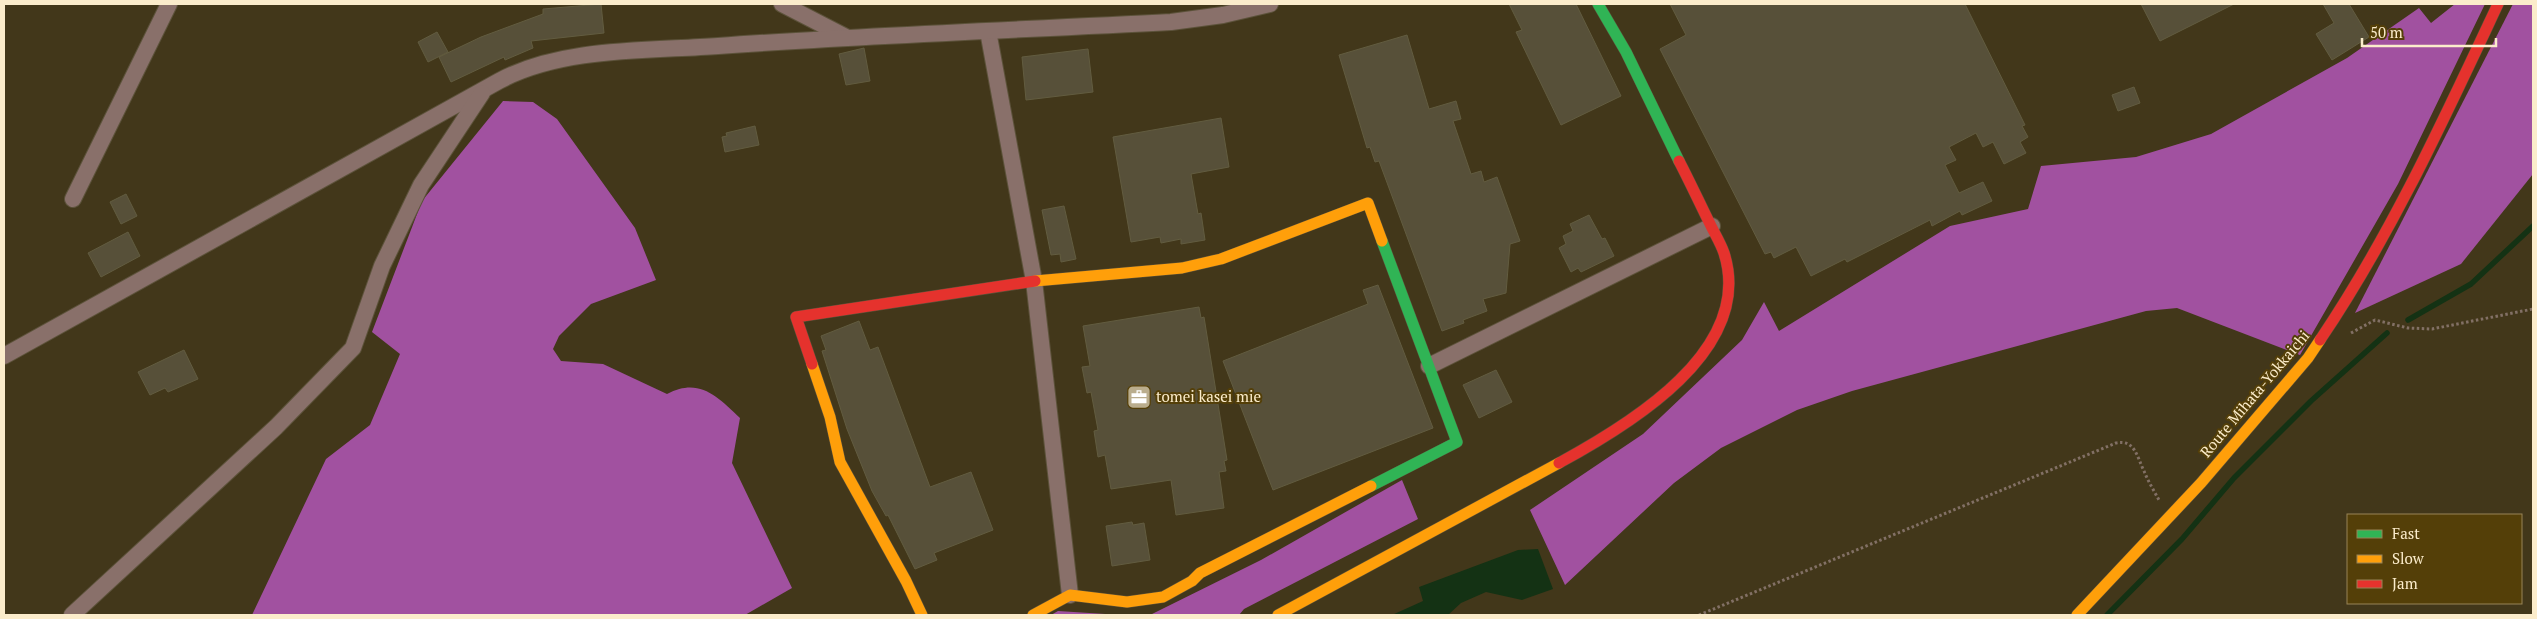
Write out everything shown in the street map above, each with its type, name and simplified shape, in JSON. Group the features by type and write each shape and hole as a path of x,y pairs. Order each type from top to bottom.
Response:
{"street":[{"path":"73,199 169,4"},
{"path":"782,4 846,37"},
{"path":"4,356 516,72 553,61 644,48 699,47 846,37 988,32 1172,22 1223,15 1270,4"},
{"path":"1278,615 1606,438 1652,403 1702,356 1715,340 1726,312 1730,283 1729,268 1712,226 1626,52 1598,4"},
{"name":"Route Mihata-Yokkaichi","path":"2077,615 2168,518 2308,358 2350,296 2438,131 2498,4"},
{"path":"988,32 1034,281 1070,595"},
{"path":"72,615 276,427 352,348 382,266 417,192 485,89"},
{"path":"922,615 906,581 840,462 830,417 796,317 1034,281 1146,273 1221,259 1368,202 1457,442 1200,572 1192,581 1163,597 1127,602 1070,595 1033,615"},
{"path":"1429,366 1712,226"}],"path":[{"path":"2342,338 2375,320 2408,328 2432,329 2533,309"},
{"path":"1699,615 2123,442 2129,444 2136,452 2168,518"}],"shaded area":[{"path":"2455,4 2485,4 2398,184 2300,355 2177,308 2146,311 1852,391 1797,410 1721,448 1674,483 1565,585 1530,510 1643,434 1742,340 1764,302 1779,331 1950,226 2028,209 2041,166 2136,157 2211,134 2347,58 2419,8 2431,23"},
{"path":"2513,4 2533,4 2533,174 2461,264 2355,313"},
{"path":"503,101 533,102 557,119 635,228 656,280 591,304 559,336 553,349 561,361 603,364 667,394 689,387 707,391 740,418 732,463 792,588 745,615 252,615 326,459 370,425 400,354 372,332 422,201"},
{"path":"1402,480 1418,519 1244,609 1239,615 1150,615 1261,560"},
{"path":"1538,549 1553,589 1522,600 1486,592 1461,603 1448,615 1392,615 1423,601 1419,587 1518,550"},
{"path":"1058,611 1121,615 1051,615"}],"building":[{"path":"601,4 604,33 531,41 533,48 505,60 504,57 451,82 439,57 481,37 543,14 543,9"},
{"path":"1509,4 1576,4 1621,96 1561,125 1516,32 1522,30"},
{"path":"1670,4 1965,4 2025,125 2022,126 2028,137 2020,142 2026,153 2004,164 1993,142 1983,147 1976,133 1949,147 1956,160 1945,165 1959,193 1983,182 1992,201 1962,215 1960,211 1932,226 1930,220 1847,262 1845,259 1811,276 1796,247 1774,258 1771,252 1765,254 1660,49 1686,35"},
{"path":"2141,4 2234,4 2160,41"},
{"path":"2323,4 2349,4 2369,37 2332,60 2316,34 2334,23"},
{"path":"437,32 448,52 428,62 418,42"},
{"path":"1407,35 1429,109 1456,101 1461,119 1453,121 1471,174 1481,171 1484,182 1497,177 1520,241 1510,244 1506,293 1483,299 1487,311 1463,320 1464,323 1442,331 1379,161 1375,162 1370,147 1367,148 1339,55"},
{"path":"864,48 870,81 846,85 839,54"},
{"path":"1088,49 1093,92 1026,100 1022,57"},
{"path":"2134,87 2140,103 2118,111 2112,95"},
{"path":"1221,118 1229,167 1191,174 1198,214 1201,213 1205,240 1181,244 1181,239 1161,243 1160,237 1131,242 1113,137"},
{"path":"755,126 759,145 725,152 722,137 727,136 726,133"},
{"path":"126,194 137,216 121,224 110,202"},
{"path":"1064,206 1076,259 1061,262 1060,254 1051,255 1042,210"},
{"path":"1589,215 1602,239 1605,238 1614,256 1581,272 1578,268 1571,272 1559,248 1566,244 1563,236 1573,231 1570,224"},
{"path":"128,232 140,256 101,277 88,253"},
{"path":"1378,285 1433,428 1273,490 1223,361 1368,304 1363,290"},
{"path":"1199,307 1201,318 1204,317 1227,460 1224,461 1226,471 1219,472 1224,508 1176,515 1171,480 1111,489 1105,455 1098,457 1094,431 1098,430 1091,392 1087,393 1082,367 1090,366 1083,326"},
{"path":"859,321 870,350 878,347 930,487 971,472 993,530 934,553 937,560 915,569 888,515 886,516 872,491 847,429 822,351 826,350 821,336"},
{"path":"184,350 198,379 168,392 165,388 150,395 138,372"},
{"path":"1496,370 1512,402 1479,418 1463,385"},
{"path":"1132,522 1133,525 1144,523 1150,560 1112,566 1106,526"}],"waterway":[{"path":"2408,320 2471,284 2533,226"},
{"path":"2107,615 2182,539 2234,478 2311,401 2387,333"}],"traffic: fast":[{"path":"1598,4 1626,52 1679,161"},
{"path":"1371,486 1457,442 1382,241"}],"traffic: slow":[{"path":"1035,281 1182,268 1221,259 1368,203 1382,241"},
{"path":"2077,615 2201,483 2308,358 2320,340"},
{"path":"812,364 830,417 840,462 906,581 922,615"},
{"path":"1278,615 1559,463"},
{"path":"1033,615 1070,595 1127,602 1163,597 1192,581 1200,573 1371,486"}],"traffic: jam":[{"path":"2320,340 2346,300 2393,218 2437,133 2498,4"},
{"path":"1559,463 1619,428 1679,380 1704,352 1721,321 1729,288 1724,253 1679,161"},
{"path":"812,364 796,317 1035,281"}],"place":[{"name":"tomei kasei mie","path":"1139,397"}]}
